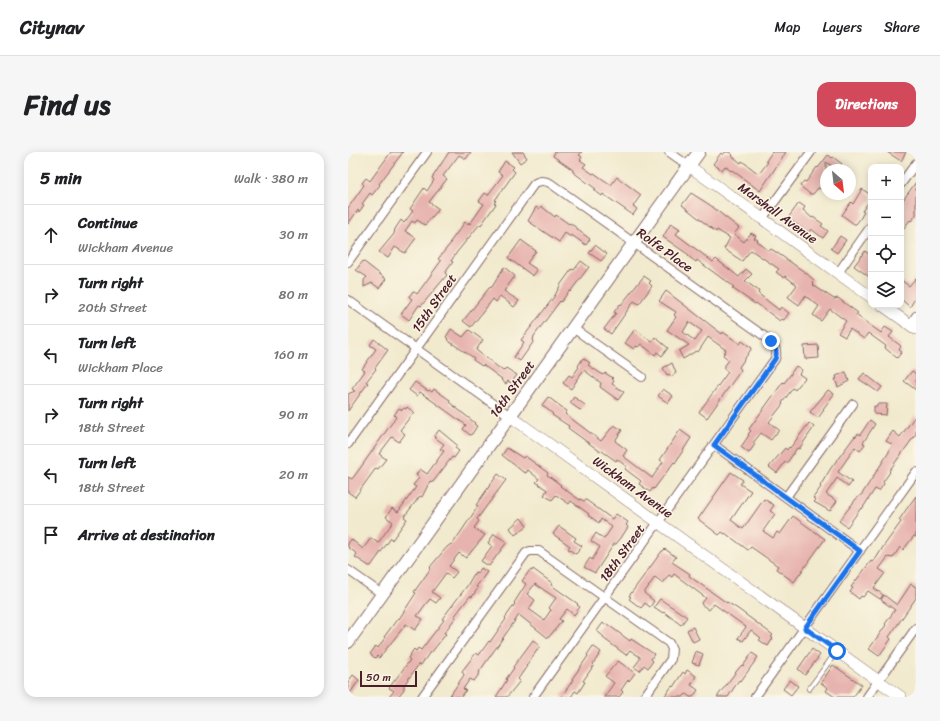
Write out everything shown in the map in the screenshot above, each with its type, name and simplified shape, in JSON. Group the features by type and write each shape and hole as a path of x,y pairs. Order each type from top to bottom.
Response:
{"main road":[{"name":"16th Street","path":"348,642 699,152"}],"street":[{"path":"348,262 427,152"},
{"name":"Marshall Avenue","path":"669,152 868,295"},
{"path":"762,219 811,152"},
{"path":"904,180 916,163"},
{"name":"Rolfe Place","path":"543,180 550,183 772,342"},
{"name":"15th Street","path":"348,444 534,184 543,180"},
{"path":"838,273 868,230"},
{"name":"Wickham Avenue","path":"348,300 901,697"},
{"path":"887,308 914,323"},
{"path":"573,328 642,377"},
{"name":"18th Street","path":"533,697 775,359 777,354 772,342"},
{"path":"786,497 853,404"},
{"path":"714,445 860,551"},
{"path":"755,697 916,472"},
{"path":"422,697 526,553 530,551 539,551 669,643 672,649 671,659 644,697"},
{"path":"348,570 382,594"},
{"path":"867,697 916,628"}],"lane":[{"path":"808,689 837,651"}],"building":[{"path":"391,152 403,152 379,184 380,185 372,195 370,193 362,204 364,205 359,212 358,210 348,224 348,208 364,185 362,183 366,178 370,181"},
{"path":"449,152 471,152 466,159 459,155 443,176 447,179 429,202 439,209 425,225 417,220 415,223 412,221 405,231 416,238 405,253 395,247 388,258 379,252 394,234 395,229 401,220 404,223 413,211 410,209 424,188 427,191 434,180 432,178"},
{"path":"512,152 523,152 527,158 520,163"},
{"path":"555,152 582,152 579,155 582,157 580,160 586,164 583,167 611,185 617,177 641,195 633,206 637,209 633,215 603,194 602,196 594,190 596,189 553,156"},
{"path":"725,152 729,152 741,163 742,161 759,174 768,162 766,161 772,152 786,152 760,191 732,170 731,171 725,166 722,170 713,164 721,153 723,155"},
{"path":"887,152 906,152 901,161"},
{"path":"828,155 842,164 829,164 826,162 826,164 821,164"},
{"path":"505,161 514,167 512,169 515,172 495,200 496,201 494,203 496,204 481,225 480,224 457,252 451,261 453,262 445,273 447,275 421,306 419,305 409,320 401,314 412,299 409,297 413,291 417,294 441,261 438,259 465,222 468,224 469,222 470,224 484,204 479,201 485,193 488,195 503,175 498,172"},
{"path":"820,165 820,189 818,188 813,194 810,194 800,186 804,181 806,182 817,167 818,168"},
{"path":"916,182 916,215 904,228 904,200"},
{"path":"862,189 868,193 868,203 862,211 864,212 856,224 854,224 842,215 851,202 853,204"},
{"path":"691,193 710,205 739,228 734,234 744,242 751,233 756,236 754,238 769,251 771,249 806,273 814,280 812,282 814,284 813,285 834,299 838,298 858,313 856,315 881,333 885,327 893,332 889,337 901,346 899,350 902,352 897,358 885,348 886,346 868,333 864,339 850,329 845,337 838,333 846,321 830,309 821,321 813,315 819,306 805,296 799,305 788,297 797,285 785,276 784,278 776,272 779,269 751,250 742,261 724,249 730,238 717,230 716,232 682,205"},
{"path":"799,203 805,207 803,210 812,218 813,217 823,224 821,226 828,231 823,238 811,229 808,233 788,218"},
{"path":"541,206 555,217 556,215 569,224 570,223 590,239 586,245 573,236 571,235 571,237 565,233 559,242 528,221 536,207 539,209"},
{"path":"671,223 680,229 676,234 713,262 716,259 739,277 746,269 752,274 745,281 759,291 758,293 760,295 779,310 781,307 789,313 784,320 781,319 780,321 756,303 755,304 732,288 734,287 724,279 697,260 696,262 688,256 689,255 663,237"},
{"path":"840,236 846,240 837,253 831,249"},
{"path":"521,240 536,251 527,263 537,270 533,276 508,258"},
{"path":"595,245 607,254 601,261 589,253"},
{"path":"865,251 868,254 868,276 854,266"},
{"path":"363,261 386,279 379,288 372,283 364,287 364,280 367,277 356,270"},
{"path":"581,261 589,267 570,292 569,291 561,302 560,301 534,336 534,341 520,361 514,357 524,342 521,340 554,297 572,269 574,270"},
{"path":"504,267 515,276 504,291 519,301 514,307 500,296 496,302 493,299 471,327 463,321 489,288 492,287"},
{"path":"644,276 651,281 649,283 652,286 639,304 634,301 611,334 604,329 616,313 614,312 620,304 621,305"},
{"path":"916,278 916,297 910,307 904,302 904,282 909,286"},
{"path":"666,291 722,334 723,332 740,344 742,341 752,348 739,367 741,370 707,418 699,412 728,372 723,368 729,360 723,355 726,350 708,337 698,352 696,351 683,359 679,351 689,345 667,330 676,317 674,315 676,312 659,301","holes":["689,322 702,331 695,341 683,332"]},
{"path":"451,329 463,337 469,330 483,340 476,350 503,371 506,368 517,375 511,383 508,381 506,384 501,380 502,379 483,365 482,366 473,360 474,358 447,340 448,339 446,337"},
{"path":"635,329 652,342 655,337 668,348 662,356 657,352 655,355 641,344 638,347 636,346 634,349 625,343"},
{"path":"374,339 388,350 366,382 368,383 348,411 348,394 355,391 352,389 365,371 362,369 376,349 370,345"},
{"path":"818,345 819,358 805,359 804,346"},
{"path":"583,358 590,363 588,365 603,375 605,373 613,378 612,379 614,381 612,384 624,392 618,400 600,387 601,383 584,370 571,389 563,383 569,375 572,377"},
{"path":"672,363 676,373 671,377 669,374 667,375 663,368"},
{"path":"796,366 802,370 799,374 805,378 795,390 793,388 769,422 779,430 771,440 761,433 753,443 755,444 749,453 741,447 751,431 749,429"},
{"path":"912,371 916,374 916,390 904,381"},
{"path":"846,372 849,381 838,387 835,379 837,379 836,376"},
{"path":"864,373 882,387 878,392 859,379"},
{"path":"415,382 428,391 429,390 432,392 434,389 450,400 449,402 477,426 472,434 470,435 463,429 466,425 420,392 417,396 409,390"},
{"path":"663,389 673,396 668,403 658,396"},
{"path":"828,390 834,394 818,418 810,412"},
{"path":"548,397 567,411 565,414 601,441 614,425 622,430 615,441 627,450 623,456 652,478 663,462 660,460 680,430 691,438 675,463 674,462 654,489 653,488 650,492 639,484 641,481 625,469 627,467 617,459 616,461 602,451 601,452 568,428 569,426 552,415 553,414 542,405"},
{"path":"574,397 585,405 580,410 570,403"},
{"path":"877,404 887,404 886,415 874,414 874,406 877,407"},
{"path":"407,407 414,412 400,430 405,434 399,442 392,437 379,454 386,459 378,469 376,468 355,497 348,492 348,477 352,479 361,467 396,417 394,415 399,408 402,410 404,408 406,409"},
{"path":"916,415 916,434 889,471 890,472 883,482 884,484 879,491 875,489 862,509 861,508 847,527 839,521 856,499 862,494 889,452 893,445 886,441 893,431 900,437"},
{"path":"870,420 875,424 863,443 865,444 860,451 855,447 838,472 852,482 848,487 837,478 826,494 837,501 830,511 814,502 816,500 813,498 821,487 820,486 831,468 855,436 856,437 858,433 860,435"},
{"path":"809,423 814,427 799,449 797,448 787,463 785,462 777,473 769,467 785,448 787,450 789,447 790,448"},
{"path":"439,430 457,445 455,448 459,451 454,458 452,457 433,482 430,481 422,497 420,496 404,517 407,519 392,540 391,538 371,566 369,566 355,557 357,554 348,547 348,544 351,539 363,549 371,538 378,543 393,522 386,517 392,508 398,512 416,487 413,485 419,478 416,475 420,469 427,474 444,451 440,449 444,444 434,437"},
{"path":"507,448 523,458 525,456 548,473 547,475 561,485 560,486 580,500 586,500 612,519 616,514 628,522 626,525 628,527 621,538 616,544 614,544 595,573 584,567 590,558 592,560 600,547 591,541 596,533 604,539 612,527 601,519 599,523 571,501 569,504 556,495 552,500 544,495 547,490 536,482 539,479 528,470 526,473 523,472 502,455"},
{"path":"731,472 743,480 740,484 751,491 731,520 743,529 764,499 774,505 770,511 775,514 763,531 773,538 777,532 780,534 793,516 825,539 794,582 776,569 778,566 751,547 748,550 725,533 722,532 719,535 698,519"},
{"path":"498,474 506,480 477,519 479,521 474,528 485,535 466,558 459,553 449,566 457,572 452,578 446,573 432,592 440,598 436,603 430,599 425,605 417,616 423,619 415,630 406,624 379,658 377,656 375,658 370,654 376,646 378,648 385,638 384,637 398,618 399,619 416,593 414,592 431,568 430,567 447,547 451,544 452,545 478,506 476,505"},
{"path":"916,496 916,537 914,536 903,550 900,547 893,558 888,557 879,569 885,573 874,588 883,595 880,599 868,591 859,599 850,592 853,588 851,587 871,561 873,562 877,557 901,522 899,520"},
{"path":"521,518 527,526 515,535 510,528"},
{"path":"559,526 576,538 574,541 582,546 576,554 568,549 570,546 553,534"},
{"path":"494,534 507,542 489,566 481,561 492,546 488,543"},
{"path":"665,549 676,557 672,562 690,574 689,576 773,635 771,637 773,638 768,646 759,640 761,638 751,630 743,641 738,638 746,627 714,604 709,610 701,604 706,598 674,574 672,577 669,575 663,583 655,577 644,593 654,601 650,607 645,603 641,608 629,599 631,597 629,596"},
{"path":"481,568 487,572 476,587 478,588 472,597 470,596 454,617 456,617 444,633 446,634 421,665 419,664 404,685 404,689 398,697 389,697 394,691 389,688 410,660 408,658 414,649 416,651 418,648 421,650 444,620 442,619 467,586 475,572 478,573"},
{"path":"533,569 552,583 551,585 580,607 574,615 567,609 559,619 562,621 548,638 519,615 474,681 470,679 463,689 466,690 461,697 449,697 464,675 462,671 476,653 479,655 489,641 490,642 506,619 505,618 526,584 522,581 530,570 532,571","holes":["535,584 556,598 549,608 551,610 544,620 529,609 535,600 527,594"]},
{"path":"911,584 916,587 916,598 889,637 891,639 879,656 869,649 895,610 881,600 884,595 897,605"},
{"path":"660,599 687,617 681,625 664,612 663,613 654,607"},
{"path":"603,623 605,625 607,624 630,641 631,639 654,654 651,659 653,661 648,668 644,665 640,671 634,667 640,657 630,650 626,655 603,638 604,637 597,631"},
{"path":"693,627 699,639 693,642 687,630"},
{"path":"533,640 540,646 518,679 520,681 507,697 496,697 514,668 513,667"},
{"path":"593,646 601,652 583,681 585,682 578,693 575,691 571,697 561,697 588,656 587,655"},
{"path":"812,649 820,655 805,675 798,669"},
{"path":"696,651 703,654 699,665 692,663"},
{"path":"752,653 758,657 741,681 739,680 728,697 717,697 739,668 742,665 743,666"},
{"path":"618,661 635,673 621,690 623,692 619,697 604,697 614,683 605,676"},
{"path":"833,665 862,685 853,697 835,697 826,691 828,688 821,683"},
{"path":"687,670 696,676 691,685 698,690 693,697 686,694 683,697 664,697 683,672 685,674"},
{"path":"353,675 359,680 348,696 348,682"},
{"path":"790,680 798,686 791,695 783,689"}],"route":[{"path":"771,341 776,349 777,354 775,359 714,445 860,551 805,628 837,651"}]}
